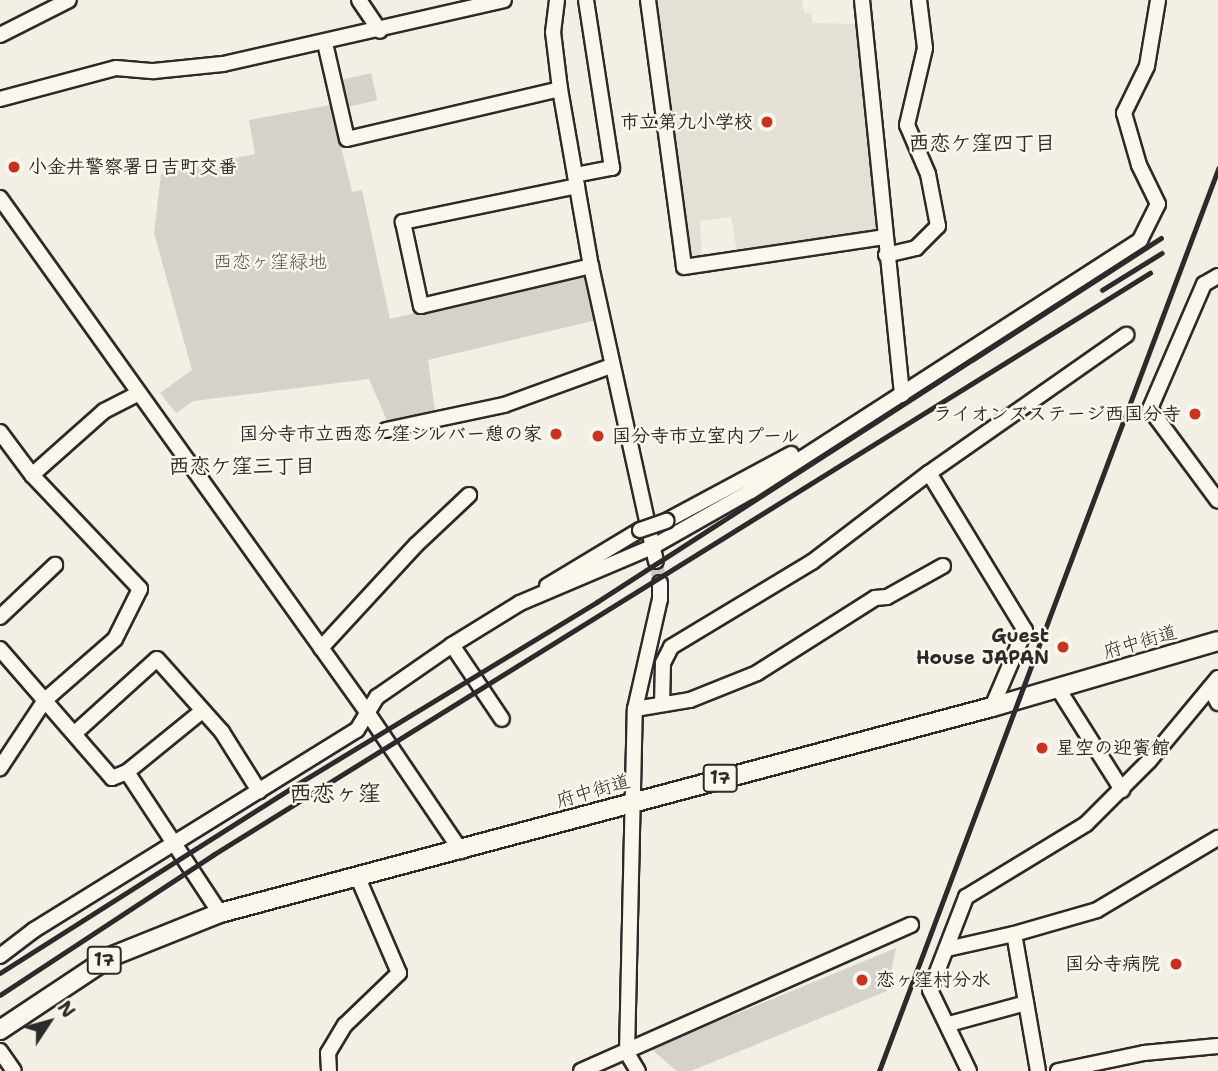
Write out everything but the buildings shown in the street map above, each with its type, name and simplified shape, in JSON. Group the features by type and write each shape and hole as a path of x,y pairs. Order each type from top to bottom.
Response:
{"main road":[{"name":"府中街道","path":"0,1030 110,957 220,913 461,851 629,803 992,707 1218,641"}],"street":[{"path":"0,35 69,0"},
{"path":"359,0 380,31"},
{"path":"0,99 116,68 154,71 223,64 380,31 504,0"},
{"path":"557,0 553,32 560,89 591,266 614,381 655,554"},
{"path":"586,0 612,168 576,181 403,222 421,306 591,266"},
{"path":"648,0 684,267 884,237"},
{"path":"862,0 902,395"},
{"path":"886,255 916,248 938,226 928,174 907,125 925,48 919,0"},
{"path":"526,601 655,554 1140,240 1158,204 1139,165 1124,113 1147,66 1158,0"},
{"path":"325,43 346,139 560,89"},
{"path":"0,198 367,712 461,851"},
{"path":"1218,276 1204,284 1150,409 1218,501"},
{"path":"662,704 663,663 671,647 812,562 929,473 1126,335"},
{"path":"386,430 503,405 611,366"},
{"path":"32,475 104,411 139,393"},
{"path":"0,768 45,701 115,639 140,589 2,440"},
{"path":"0,956 34,930 357,730 377,697 453,645 526,601 571,568 797,451 810,453"},
{"path":"929,473 1024,630 992,707"},
{"path":"321,648 416,545 469,495"},
{"path":"0,617 55,565"},
{"path":"635,709 690,700 757,673 875,598 943,566"},
{"path":"638,1071 627,1052 629,803 635,709 660,599 660,583"},
{"path":"453,645 502,719"},
{"path":"0,650 112,778 127,772 202,711"},
{"path":"75,733 157,659 222,732 260,791"},
{"path":"1214,683 1218,703"},
{"path":"969,1071 949,1024 930,990 966,897 1065,839 1122,790 1214,683"},
{"path":"1057,687 1122,790"},
{"path":"127,772 220,913"},
{"path":"947,949 1014,934 1097,910 1218,838"},
{"path":"330,1071 328,1053 345,1025 399,973 358,878"},
{"path":"581,1071 911,925"},
{"path":"1014,934 1038,1071"},
{"path":"949,1024 1026,1003"},
{"path":"1058,1071 1144,1053 1218,1046"},
{"path":"0,1051 14,1071"}],"shaded area":[{"name":"市立第九小学校","path":"651,0 802,0 804,13 811,13 813,23 856,24 877,229 873,234 737,253 731,217 700,221 702,259 685,256"}],"green space":[{"path":"371,73 377,100 346,107 340,80"},
{"name":"西恋ヶ窪緑地","path":"331,105 352,192 362,190 390,319 582,272 588,280 597,320 428,360 435,411 388,423 369,379 193,401 176,413 160,393 192,370 154,233 161,174 255,154 249,120"},
{"path":"896,948 887,991 691,1071 677,1071 651,1049"}],"tunnel":[{"path":"656,561 660,583"}],"railway":[{"path":"879,1071 1218,169"},
{"path":"0,973 291,788 597,602 1161,238"},
{"path":"1102,290 1162,253"},
{"path":"0,995 213,855 1150,273"}],"place":[{"name":"市立第九小学校","path":"767,122"},
{"name":"小金井警察署日吉町交番","path":"14,167"},
{"name":"ライオンズステージ西国分寺","path":"1195,414"},
{"name":"国分寺市立西恋ケ窪シルバー憩の家","path":"556,434"},
{"name":"国分寺市立室内プール","path":"598,436"},
{"name":"Guest House JAPAN","path":"1063,647"},
{"name":"星空の迎賓館","path":"1042,748"},
{"name":"国分寺病院","path":"1176,964"},
{"name":"恋ヶ窪村分水","path":"862,980"}],"district":[{"name":"西恋ケ窪四丁目","path":"982,143"},
{"name":"西恋ケ窪三丁目","path":"242,466"},
{"name":"西恋ヶ窪","path":"335,793"}]}
